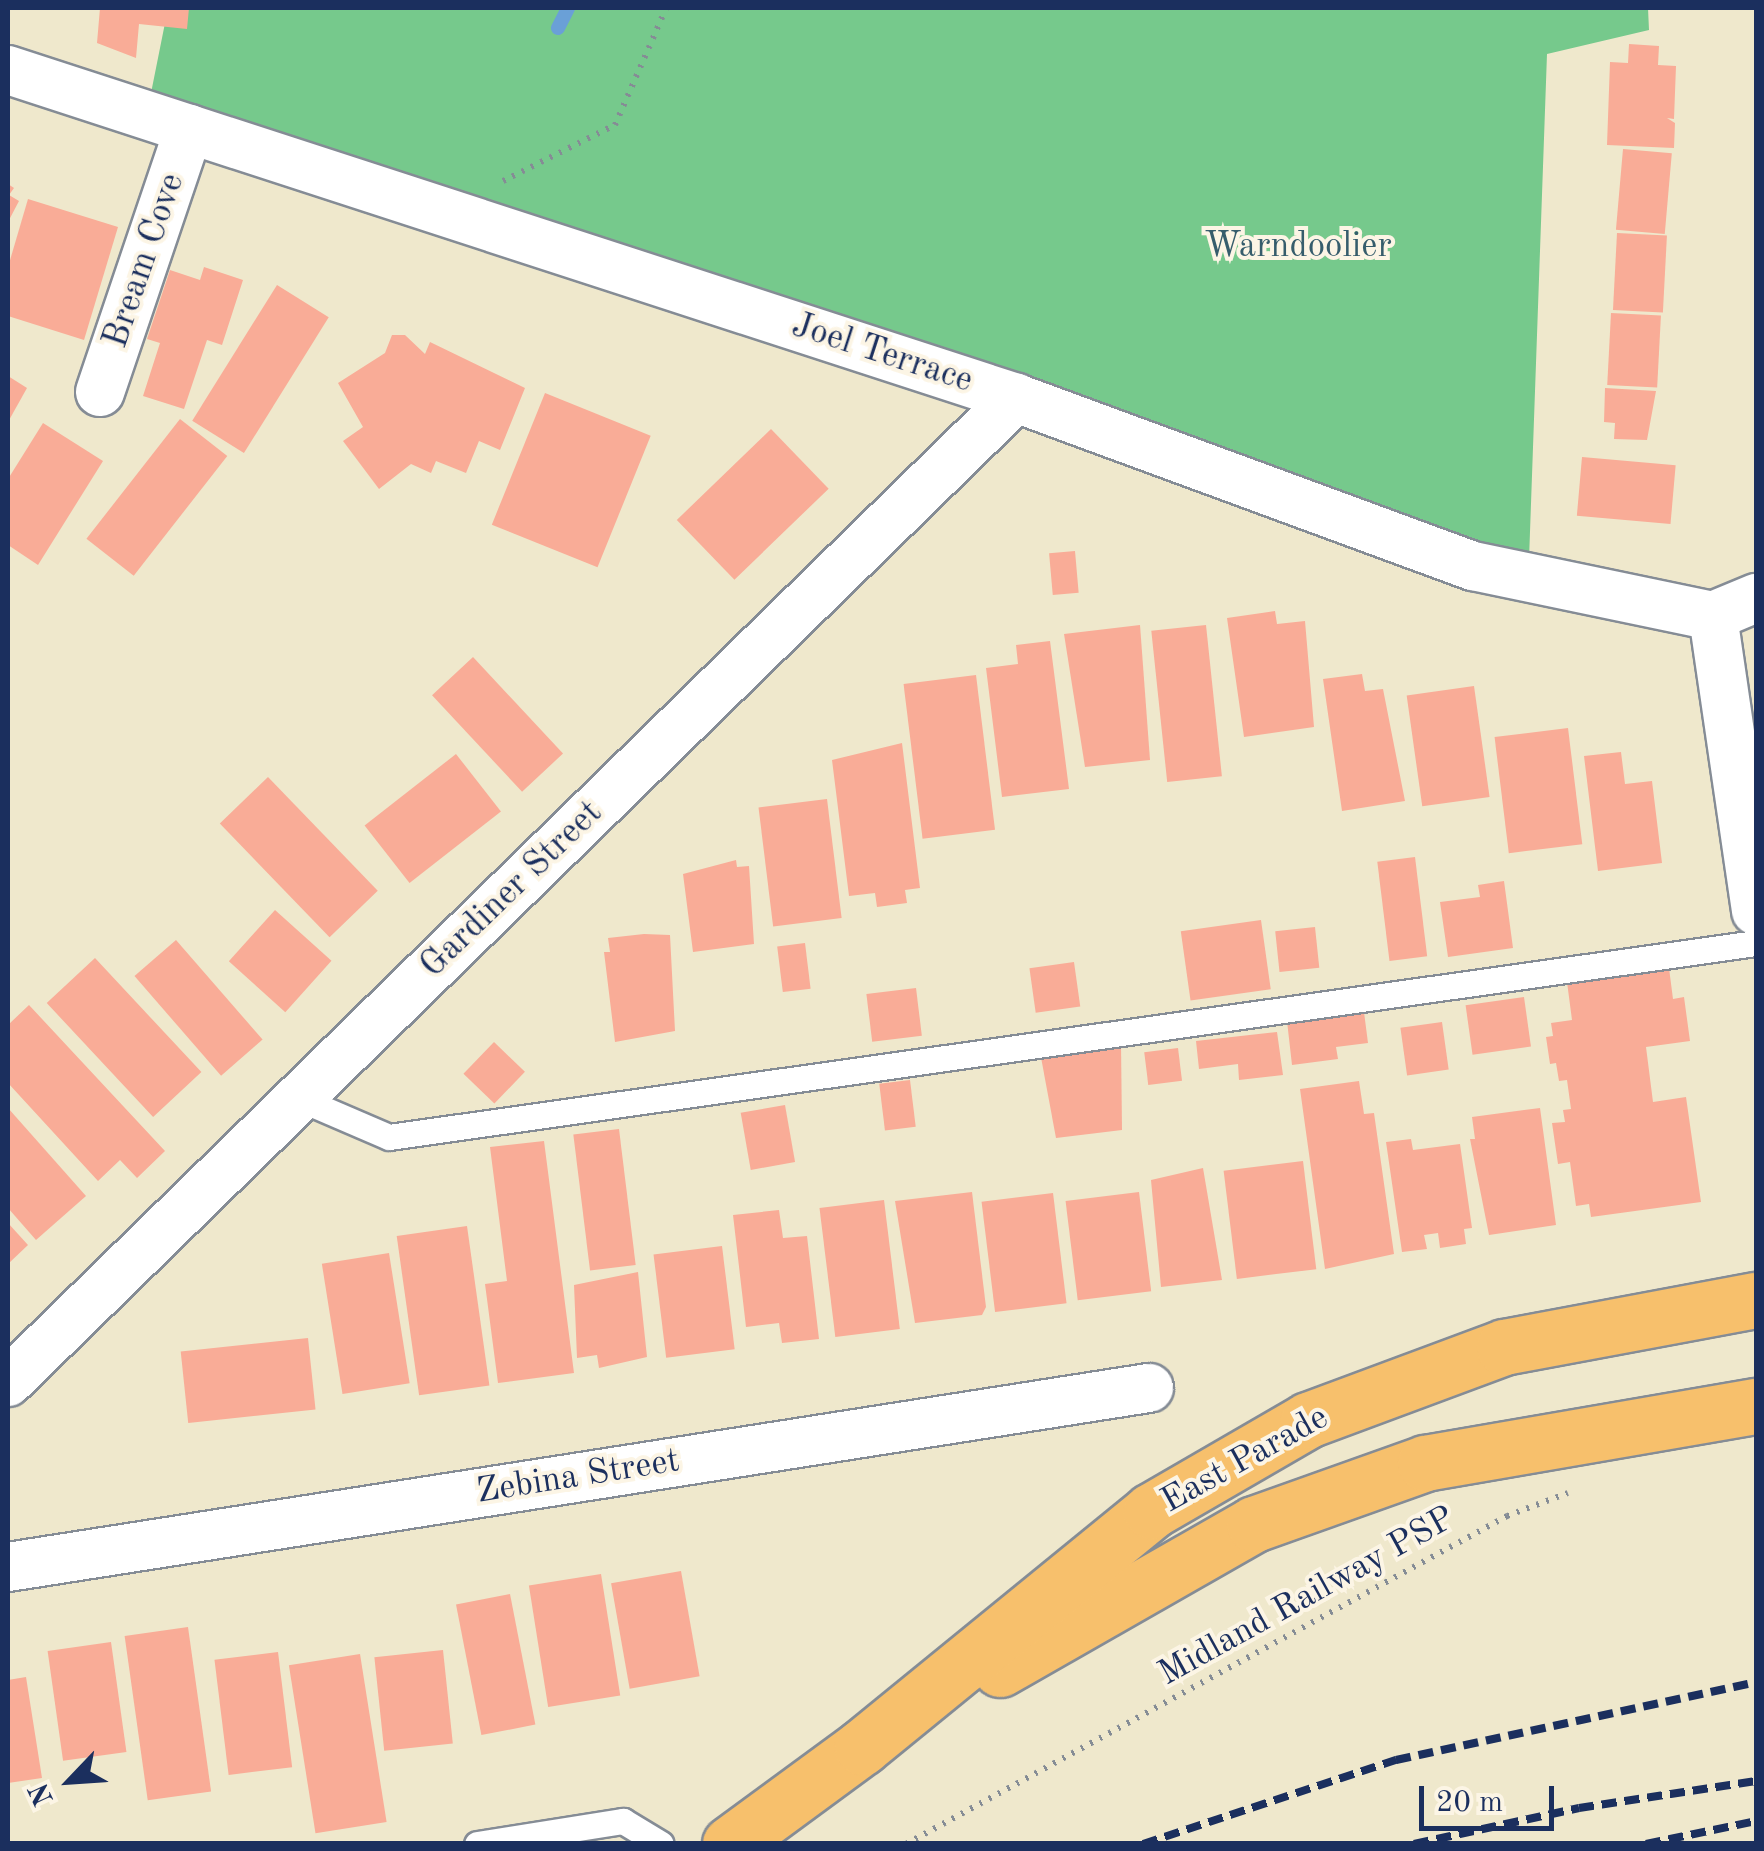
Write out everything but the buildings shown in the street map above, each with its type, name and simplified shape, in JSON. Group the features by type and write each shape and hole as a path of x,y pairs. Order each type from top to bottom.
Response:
{"highway":[{"name":"East Parade","path":"730,1844 862,1747 1151,1511 1308,1420 1504,1347 1756,1300"},
{"name":"East Parade","path":"862,1747 1254,1524 1426,1463 1742,1402"}],"street":[{"name":"Joel Terrace","path":"8,70 1016,398 1473,566 1713,616"},
{"name":"Bream Cove","path":"100,392 190,129"},
{"name":"Gardiner Street","path":"8,1382 1016,398"},
{"path":"1756,598 1713,616 1756,911"},
{"name":"Zebina Street","path":"8,1567 1149,1388"}],"lane":[{"path":"298,1098 389,1137 1756,943"},
{"path":"477,1844 623,1822 661,1844"}],"path":[{"path":"469,220 482,190 614,125 666,8"},
{"name":"Midland Railway PSP","path":"906,1844 1507,1516 1574,1492"}],"green space":[{"name":"Warndoolier","path":"168,8 1648,8 1649,30 1547,54 1529,560 147,113"}],"waterway":[{"path":"558,28 568,8"}],"railway":[{"path":"1143,1844 1396,1760 1756,1682"},
{"path":"1414,1844 1579,1808 1756,1781"},
{"path":"1646,1844 1756,1821"}]}
